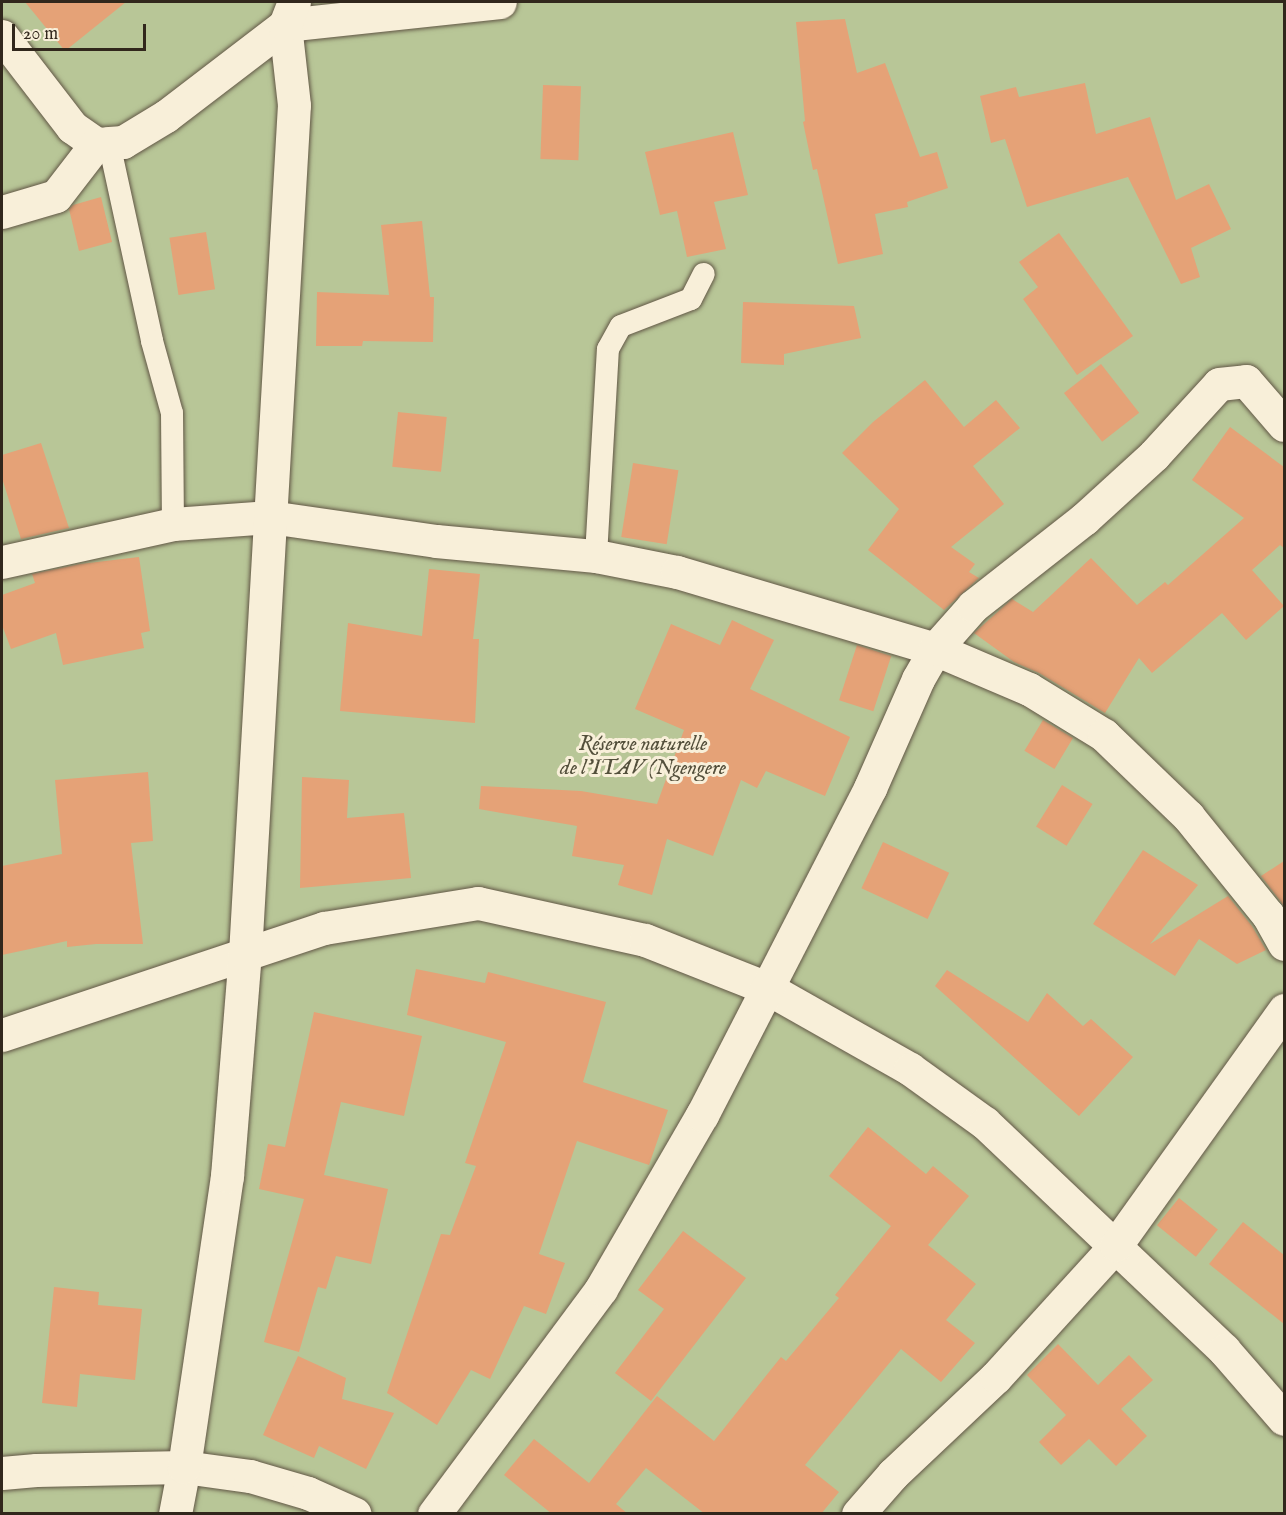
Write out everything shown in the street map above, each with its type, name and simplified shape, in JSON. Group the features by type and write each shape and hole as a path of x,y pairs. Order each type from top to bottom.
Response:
{"street":[{"path":"2,36 72,127 103,144 123,142 166,117 290,13 500,2"},
{"path":"175,1514 227,1176 245,954 294,105 290,13"},
{"path":"2,212 56,196 103,144"},
{"path":"434,1514 601,1289 702,1115 870,788 918,679 935,649 973,606 1084,519 1154,455 1219,384 1246,381 1284,425"},
{"path":"2,562 173,524 270,517 436,541 596,556 677,572 935,649 1029,689 1104,735 1196,825 1268,915 1284,944"},
{"path":"2,1035 324,928 478,903 645,940 767,988 910,1069 985,1123 1224,1350 1284,1419"},
{"path":"858,1514 893,1473 996,1377 1116,1245 1284,1010"},
{"path":"2,1473 36,1470 184,1467 249,1476 309,1493 355,1514"}],"lane":[{"path":"103,144 172,413 173,524"},
{"path":"596,556 608,349 621,326 691,299 704,274"}],"green space":[{"name":"Réserve naturelle de l'ITAV (Ngengere","path":"2,2 1284,2 1284,1513 2,1513"}],"building":[{"path":"25,2 126,2 65,51"},
{"path":"845,19 857,73 885,63 920,157 937,152 948,188 907,202 908,207 875,214 883,254 838,264 817,169 813,170 803,122 805,121 796,22"},
{"path":"1085,83 1096,134 1150,117 1176,200 1209,184 1231,229 1191,248 1200,277 1181,284 1128,177 1027,207 1005,139 991,143 980,96 1016,87 1019,97"},
{"path":"543,85 581,86 578,160 540,159"},
{"path":"733,132 748,195 714,202 726,249 687,257 677,211 660,215 645,152"},
{"path":"101,197 112,242 79,251 69,209 73,205"},
{"path":"422,221 430,297 434,297 433,342 363,341 362,346 316,346 317,292 389,295 381,225"},
{"path":"206,232 215,289 179,295 169,238"},
{"path":"1059,233 1133,336 1077,375 1023,299 1038,287 1019,262"},
{"path":"743,302 854,306 861,338 784,354 784,365 741,363"},
{"path":"1101,364 1139,413 1102,442 1064,393"},
{"path":"925,380 964,427 996,400 1020,428 973,466 1004,504 951,547 975,564 969,572 979,578 944,610 868,550 899,509 842,453 873,422"},
{"path":"398,412 447,417 441,472 392,467"},
{"path":"1230,427 1284,467 1284,548 1280,545 1252,570 1284,606 1246,640 1222,613 1152,673 1139,658 1105,713 1039,673 1014,662 974,633 1012,599 1033,612 1091,558 1137,605 1165,582 1168,585 1244,518 1192,480"},
{"path":"41,443 69,528 21,539 2,478 2,455"},
{"path":"633,463 678,470 667,544 621,537"},
{"path":"139,557 150,631 141,633 144,648 63,665 56,633 11,649 2,625 2,595 35,583 32,574 80,564"},
{"path":"429,569 480,574 473,639 479,639 475,723 340,711 348,623 422,636"},
{"path":"732,620 774,640 750,689 850,737 825,796 766,771 757,788 741,780 713,856 667,839 652,895 618,885 624,865 572,856 577,826 479,809 481,786 581,791 657,804 684,730 635,709 671,624 720,645"},
{"path":"857,645 891,656 873,711 839,700"},
{"path":"1043,720 1073,738 1054,769 1024,751"},
{"path":"148,772 153,841 131,843 143,944 96,944 67,947 67,941 2,955 2,866 62,854 55,780"},
{"path":"302,777 349,780 347,818 404,813 411,878 300,888"},
{"path":"1062,785 1093,804 1067,846 1036,827"},
{"path":"883,842 949,873 928,919 861,888"},
{"path":"1143,850 1198,885 1150,944 1228,896 1252,926 1266,950 1237,964 1199,939 1175,976 1093,924"},
{"path":"1284,861 1284,906 1261,876"},
{"path":"416,969 485,983 488,972 606,1002 583,1082 668,1110 649,1165 577,1141 539,1254 565,1263 546,1314 524,1306 490,1379 471,1370 437,1425 387,1393 441,1234 450,1235 476,1166 465,1163 506,1042 407,1015"},
{"path":"947,970 1028,1022 1047,993 1083,1026 1091,1019 1133,1057 1079,1116 935,986"},
{"path":"314,1012 422,1036 404,1116 341,1102 324,1175 388,1189 371,1264 336,1256 326,1289 318,1287 299,1352 264,1342 304,1199 259,1189 268,1144 285,1147"},
{"path":"868,1127 926,1174 933,1166 969,1196 928,1245 976,1284 946,1320 975,1343 941,1382 901,1349 805,1465 839,1492 821,1514 705,1514 646,1468 616,1504 628,1514 552,1514 504,1475 534,1439 589,1483 657,1396 714,1441 781,1357 786,1361 839,1298 835,1295 891,1226 829,1176"},
{"path":"1179,1198 1218,1229 1196,1257 1157,1225"},
{"path":"1243,1222 1284,1255 1284,1324 1209,1264"},
{"path":"683,1231 746,1278 651,1401 615,1373 664,1309 638,1290"},
{"path":"54,1287 99,1292 98,1305 142,1309 135,1380 80,1374 77,1407 42,1403"},
{"path":"1058,1344 1098,1385 1129,1355 1153,1380 1121,1409 1147,1436 1116,1466 1089,1439 1061,1465 1039,1442 1066,1415 1027,1375"},
{"path":"298,1356 346,1378 342,1399 394,1413 366,1469 319,1446 314,1458 263,1435"}]}
